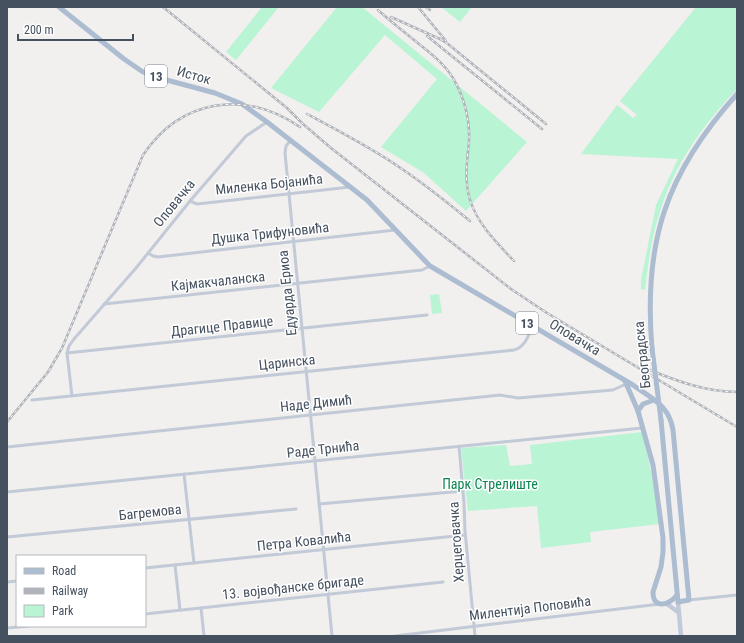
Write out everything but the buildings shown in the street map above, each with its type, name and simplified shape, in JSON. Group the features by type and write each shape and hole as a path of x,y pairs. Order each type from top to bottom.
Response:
{"main road":[{"name":"Исток","path":"59,7 140,70 163,79 230,98 242,104 267,122"},
{"name":"Београдска","path":"681,636 661,420 652,348 650,278 655,247 663,214 675,183 691,152 707,129 736,95"},
{"name":"13","path":"267,122 367,200 430,266"},
{"name":"Оповачка","path":"430,266 625,382"},
{"name":"13","path":"625,382 654,400 668,413 672,422 689,600"},
{"path":"625,382 638,411 653,465 664,538 661,567 653,594 655,600 661,604"},
{"path":"638,411 643,404 654,400"},
{"path":"677,595 668,604 678,612"},
{"path":"678,602 689,600"},
{"name":"Милентија Поповића","path":"661,604 668,604"}],"street":[{"name":"Оповачка","path":"67,353 69,346 74,339 246,136 267,122"},
{"name":"Едуарда Ериоа","path":"290,140 284,153 332,636"},
{"name":"Миленка Бојанића","path":"190,201 197,204 350,187"},
{"name":"Душка Трифуновића","path":"148,253 155,257 395,230"},
{"name":"Кајмакчаланска","path":"104,304 422,270 430,266"},
{"name":"Драгице Правице","path":"67,353 427,316"},
{"name":"Царинска","path":"32,400 514,350 522,346 526,341 533,326"},
{"path":"67,353 72,396"},
{"name":"Наде Димић","path":"7,447 500,395 518,398 613,390 625,382"},
{"name":"Раде Трнића","path":"7,492 642,428"},
{"name":"Херцеговачка","path":"459,446 465,536 475,636"},
{"path":"184,474 194,563"},
{"path":"319,504 463,491"},
{"name":"Багремова","path":"7,537 296,509"},
{"name":"Петра Ковалића","path":"146,568 465,536"},
{"path":"175,565 180,610"},
{"name":"13. војвођанске бригаде","path":"146,614 443,582"},
{"path":"650,605 653,594"},
{"path":"689,600 737,595"},
{"name":"Милентија Поповића","path":"395,636 661,604"},
{"path":"200,608 204,636"},
{"path":"7,628 18,627"}],"green space":[{"path":"262,7 279,7 236,60 226,52"},
{"path":"337,7 362,7 527,142 466,211 424,173 381,147 437,79 385,35 319,112 271,88"},
{"path":"441,7 472,7 460,22"},
{"path":"696,7 737,7 737,89 712,117 690,147 672,180 654,233 645,290 641,289 641,280 656,205 678,159 581,154 617,105 633,118 637,115 620,101"},
{"path":"439,294 442,313 432,314 430,295"},
{"name":"Парк Стрелиште","path":"642,432 650,466 660,524 590,532 591,542 541,548 537,506 468,511 461,448 506,445 510,466 532,464 530,445"}],"railway":[{"path":"163,7 287,108 331,148 511,289 547,313 737,427"},
{"path":"418,7 446,41"},
{"path":"426,7 430,10"},
{"path":"378,10 435,57 445,67 457,85 463,101 468,125 469,142 467,178 470,200 473,209 483,226 514,261"},
{"path":"391,17 448,44 546,124"},
{"path":"427,36 542,129"},
{"path":"7,422 48,372 62,348 143,155 158,136 176,122 195,112 215,106 236,104 257,107 279,115 300,127"},
{"path":"307,114 391,161 470,221"},
{"path":"645,368 701,388 737,392"}]}
